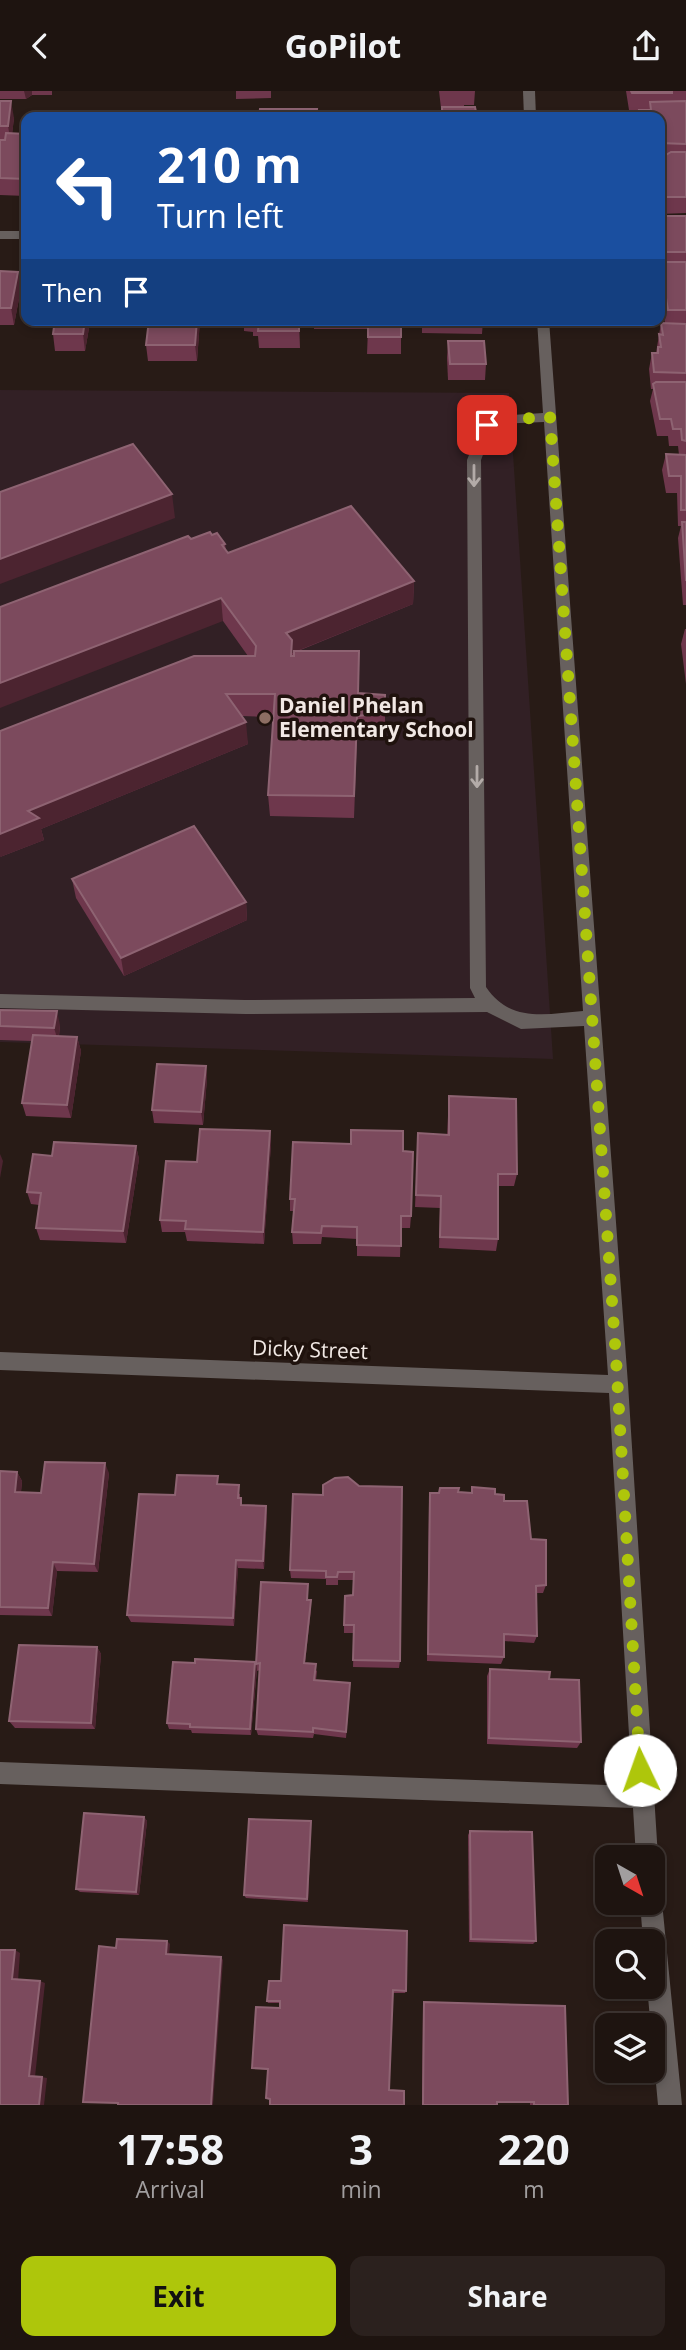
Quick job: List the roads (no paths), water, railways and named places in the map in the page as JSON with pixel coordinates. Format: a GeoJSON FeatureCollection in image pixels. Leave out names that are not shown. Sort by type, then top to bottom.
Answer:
{"type":"FeatureCollection","features":[{"type":"Feature","properties":{"kind":"street"},"geometry":{"type":"LineString","coordinates":[[529,91],[530,112]]}},
{"type":"Feature","properties":{"kind":"street"},"geometry":{"type":"LineString","coordinates":[[0,235],[21,235]]}},
{"type":"Feature","properties":{"kind":"street"},"geometry":{"type":"LineString","coordinates":[[543,326],[618,1384],[646,1845]]}},
{"type":"Feature","properties":{"kind":"street"},"geometry":{"type":"LineString","coordinates":[[489,1005],[478,988],[474,460],[487,425],[497,420],[550,417]]}},
{"type":"Feature","properties":{"kind":"street"},"geometry":{"type":"LineString","coordinates":[[0,1001],[245,1007],[489,1005],[521,1022],[592,1018]]}},
{"type":"Feature","properties":{"kind":"street","name":"Dicky Street"},"geometry":{"type":"LineString","coordinates":[[0,1361],[618,1384]]}},
{"type":"Feature","properties":{"kind":"street"},"geometry":{"type":"LineString","coordinates":[[0,1773],[642,1797]]}},
{"type":"Feature","properties":{"kind":"street"},"geometry":{"type":"LineString","coordinates":[[652,1915],[670,2105]]}},
{"type":"Feature","properties":{"kind":"place","name":"Daniel Phelan Elementary School"},"geometry":{"type":"Point","coordinates":[265,718]}}]}
